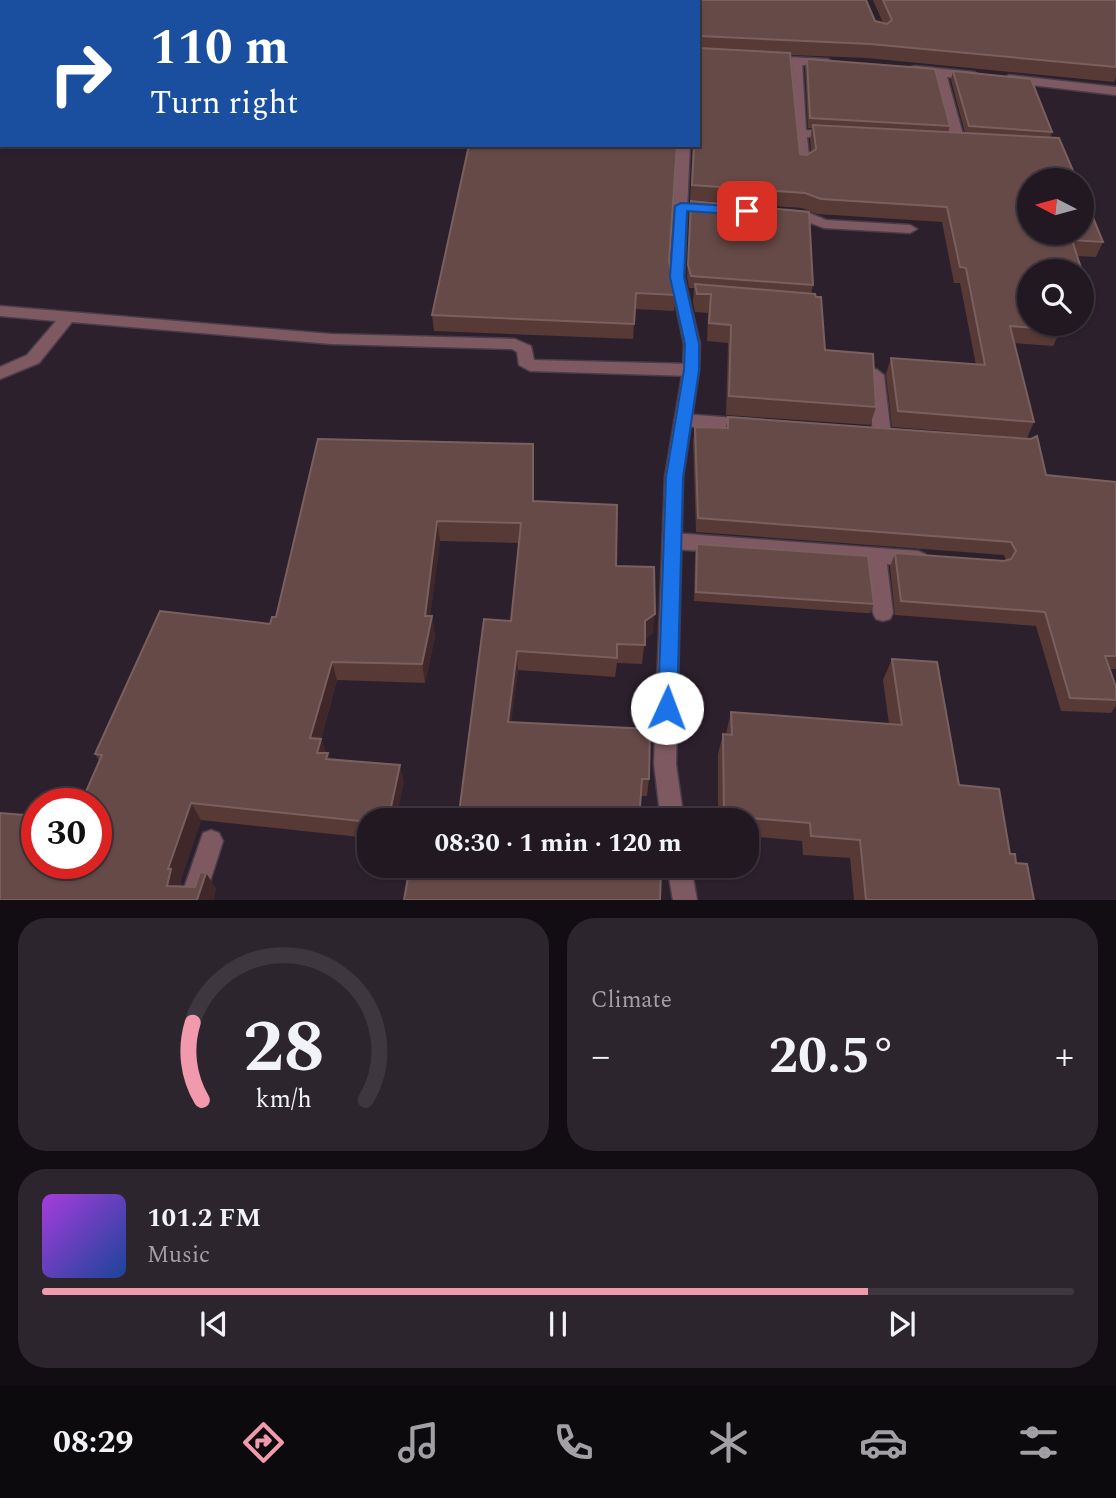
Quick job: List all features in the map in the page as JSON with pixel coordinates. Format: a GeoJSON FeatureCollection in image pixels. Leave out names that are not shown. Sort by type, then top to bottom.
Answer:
{"type":"FeatureCollection","features":[{"type":"Feature","properties":{"kind":"street"},"geometry":{"type":"LineString","coordinates":[[760,59],[844,64]]}},
{"type":"Feature","properties":{"kind":"street"},"geometry":{"type":"LineString","coordinates":[[796,61],[803,164]]}},
{"type":"Feature","properties":{"kind":"street"},"geometry":{"type":"LineString","coordinates":[[904,69],[982,77]]}},
{"type":"Feature","properties":{"kind":"street"},"geometry":{"type":"LineString","coordinates":[[933,141],[966,142],[940,72]]}},
{"type":"Feature","properties":{"kind":"street"},"geometry":{"type":"LineString","coordinates":[[995,78],[1053,87],[1116,92]]}},
{"type":"Feature","properties":{"kind":"street"},"geometry":{"type":"LineString","coordinates":[[800,133],[853,136]]}},
{"type":"Feature","properties":{"kind":"street"},"geometry":{"type":"LineString","coordinates":[[671,808],[665,764],[674,477],[691,370],[692,344],[687,295],[677,277],[686,207],[684,147]]}},
{"type":"Feature","properties":{"kind":"street"},"geometry":{"type":"LineString","coordinates":[[775,213],[802,215],[824,224],[910,229]]}},
{"type":"Feature","properties":{"kind":"street"},"geometry":{"type":"LineString","coordinates":[[0,312],[331,339],[515,344],[525,350],[525,362],[530,365],[691,370]]}},
{"type":"Feature","properties":{"kind":"street"},"geometry":{"type":"LineString","coordinates":[[0,373],[33,359],[66,318]]}},
{"type":"Feature","properties":{"kind":"street"},"geometry":{"type":"LineString","coordinates":[[876,375],[882,435]]}},
{"type":"Feature","properties":{"kind":"street"},"geometry":{"type":"LineString","coordinates":[[683,420],[762,426]]}},
{"type":"Feature","properties":{"kind":"street"},"geometry":{"type":"LineString","coordinates":[[673,541],[943,561]]}},
{"type":"Feature","properties":{"kind":"street"},"geometry":{"type":"LineString","coordinates":[[876,556],[883,613]]}},
{"type":"Feature","properties":{"kind":"street"},"geometry":{"type":"LineString","coordinates":[[192,900],[212,841]]}},
{"type":"Feature","properties":{"kind":"street"},"geometry":{"type":"LineString","coordinates":[[681,878],[685,900]]}},
{"type":"Feature","properties":{"kind":"building"},"geometry":{"type":"Polygon","coordinates":[[[700,0],[866,0],[875,21],[887,24],[892,20],[883,0],[1116,0],[1116,67],[870,44],[700,36],[700,0]]]}},
{"type":"Feature","properties":{"kind":"building"},"geometry":{"type":"Polygon","coordinates":[[[700,48],[790,53],[800,154],[807,155],[816,149],[813,125],[1059,138],[1072,168],[1017,168],[1017,245],[1074,245],[1078,259],[1017,259],[1017,327],[1010,326],[1034,422],[898,411],[891,358],[985,365],[966,268],[960,267],[947,207],[821,199],[805,193],[692,185],[694,147],[700,147],[700,48]]]}},
{"type":"Feature","properties":{"kind":"building"},"geometry":{"type":"Polygon","coordinates":[[[807,59],[935,69],[950,126],[810,118],[807,59]]]}},
{"type":"Feature","properties":{"kind":"building"},"geometry":{"type":"Polygon","coordinates":[[[953,71],[1031,79],[1052,132],[969,126],[953,71]]]}},
{"type":"Feature","properties":{"kind":"building"},"geometry":{"type":"Polygon","coordinates":[[[469,147],[677,147],[669,261],[676,295],[636,293],[634,324],[432,315],[469,147]]]}},
{"type":"Feature","properties":{"kind":"building"},"geometry":{"type":"Polygon","coordinates":[[[691,201],[809,212],[813,285],[691,276],[688,265],[691,201]]]}},
{"type":"Feature","properties":{"kind":"building"},"geometry":{"type":"Polygon","coordinates":[[[1094,220],[1103,242],[1094,241],[1094,220]]]}},
{"type":"Feature","properties":{"kind":"building"},"geometry":{"type":"Polygon","coordinates":[[[695,284],[815,294],[816,297],[821,297],[825,350],[873,354],[876,407],[729,396],[731,325],[709,323],[711,294],[697,294],[695,284]]]}},
{"type":"Feature","properties":{"kind":"building"},"geometry":{"type":"Polygon","coordinates":[[[728,417],[1031,439],[1037,436],[1046,475],[1116,482],[1116,656],[1105,656],[1116,687],[1116,700],[1070,698],[1045,612],[901,601],[895,553],[1004,561],[1011,559],[1016,551],[1011,542],[698,518],[695,427],[728,428],[728,417]]]}},
{"type":"Feature","properties":{"kind":"building"},"geometry":{"type":"Polygon","coordinates":[[[318,439],[533,444],[533,501],[617,505],[616,566],[654,567],[655,614],[645,621],[645,645],[617,644],[617,658],[517,651],[508,722],[650,729],[649,779],[642,779],[640,808],[460,808],[484,619],[511,621],[521,523],[437,521],[425,616],[432,616],[422,664],[332,662],[310,738],[321,739],[317,753],[328,753],[326,759],[400,765],[391,808],[357,808],[357,821],[191,803],[168,869],[171,869],[167,886],[195,887],[200,872],[206,873],[197,900],[0,900],[0,813],[21,815],[21,879],[112,879],[112,788],[88,788],[102,755],[95,754],[160,611],[270,624],[272,617],[276,617],[318,439]]]}},
{"type":"Feature","properties":{"kind":"building"},"geometry":{"type":"Polygon","coordinates":[[[697,544],[868,556],[874,604],[696,592],[697,544]]]}},
{"type":"Feature","properties":{"kind":"building"},"geometry":{"type":"Polygon","coordinates":[[[892,659],[937,662],[959,785],[999,789],[1010,854],[1015,854],[1016,863],[1027,864],[1034,900],[866,900],[860,840],[811,836],[810,823],[759,819],[759,808],[724,808],[723,734],[732,735],[731,712],[902,725],[892,659]]]}},
{"type":"Feature","properties":{"kind":"building"},"geometry":{"type":"Polygon","coordinates":[[[408,878],[661,878],[660,900],[404,900],[408,878]]]}},
{"type":"Feature","properties":{"kind":"route"},"geometry":{"type":"LineString","coordinates":[[667,708],[674,477],[691,370],[692,344],[677,277],[681,206],[747,211]]}}]}
